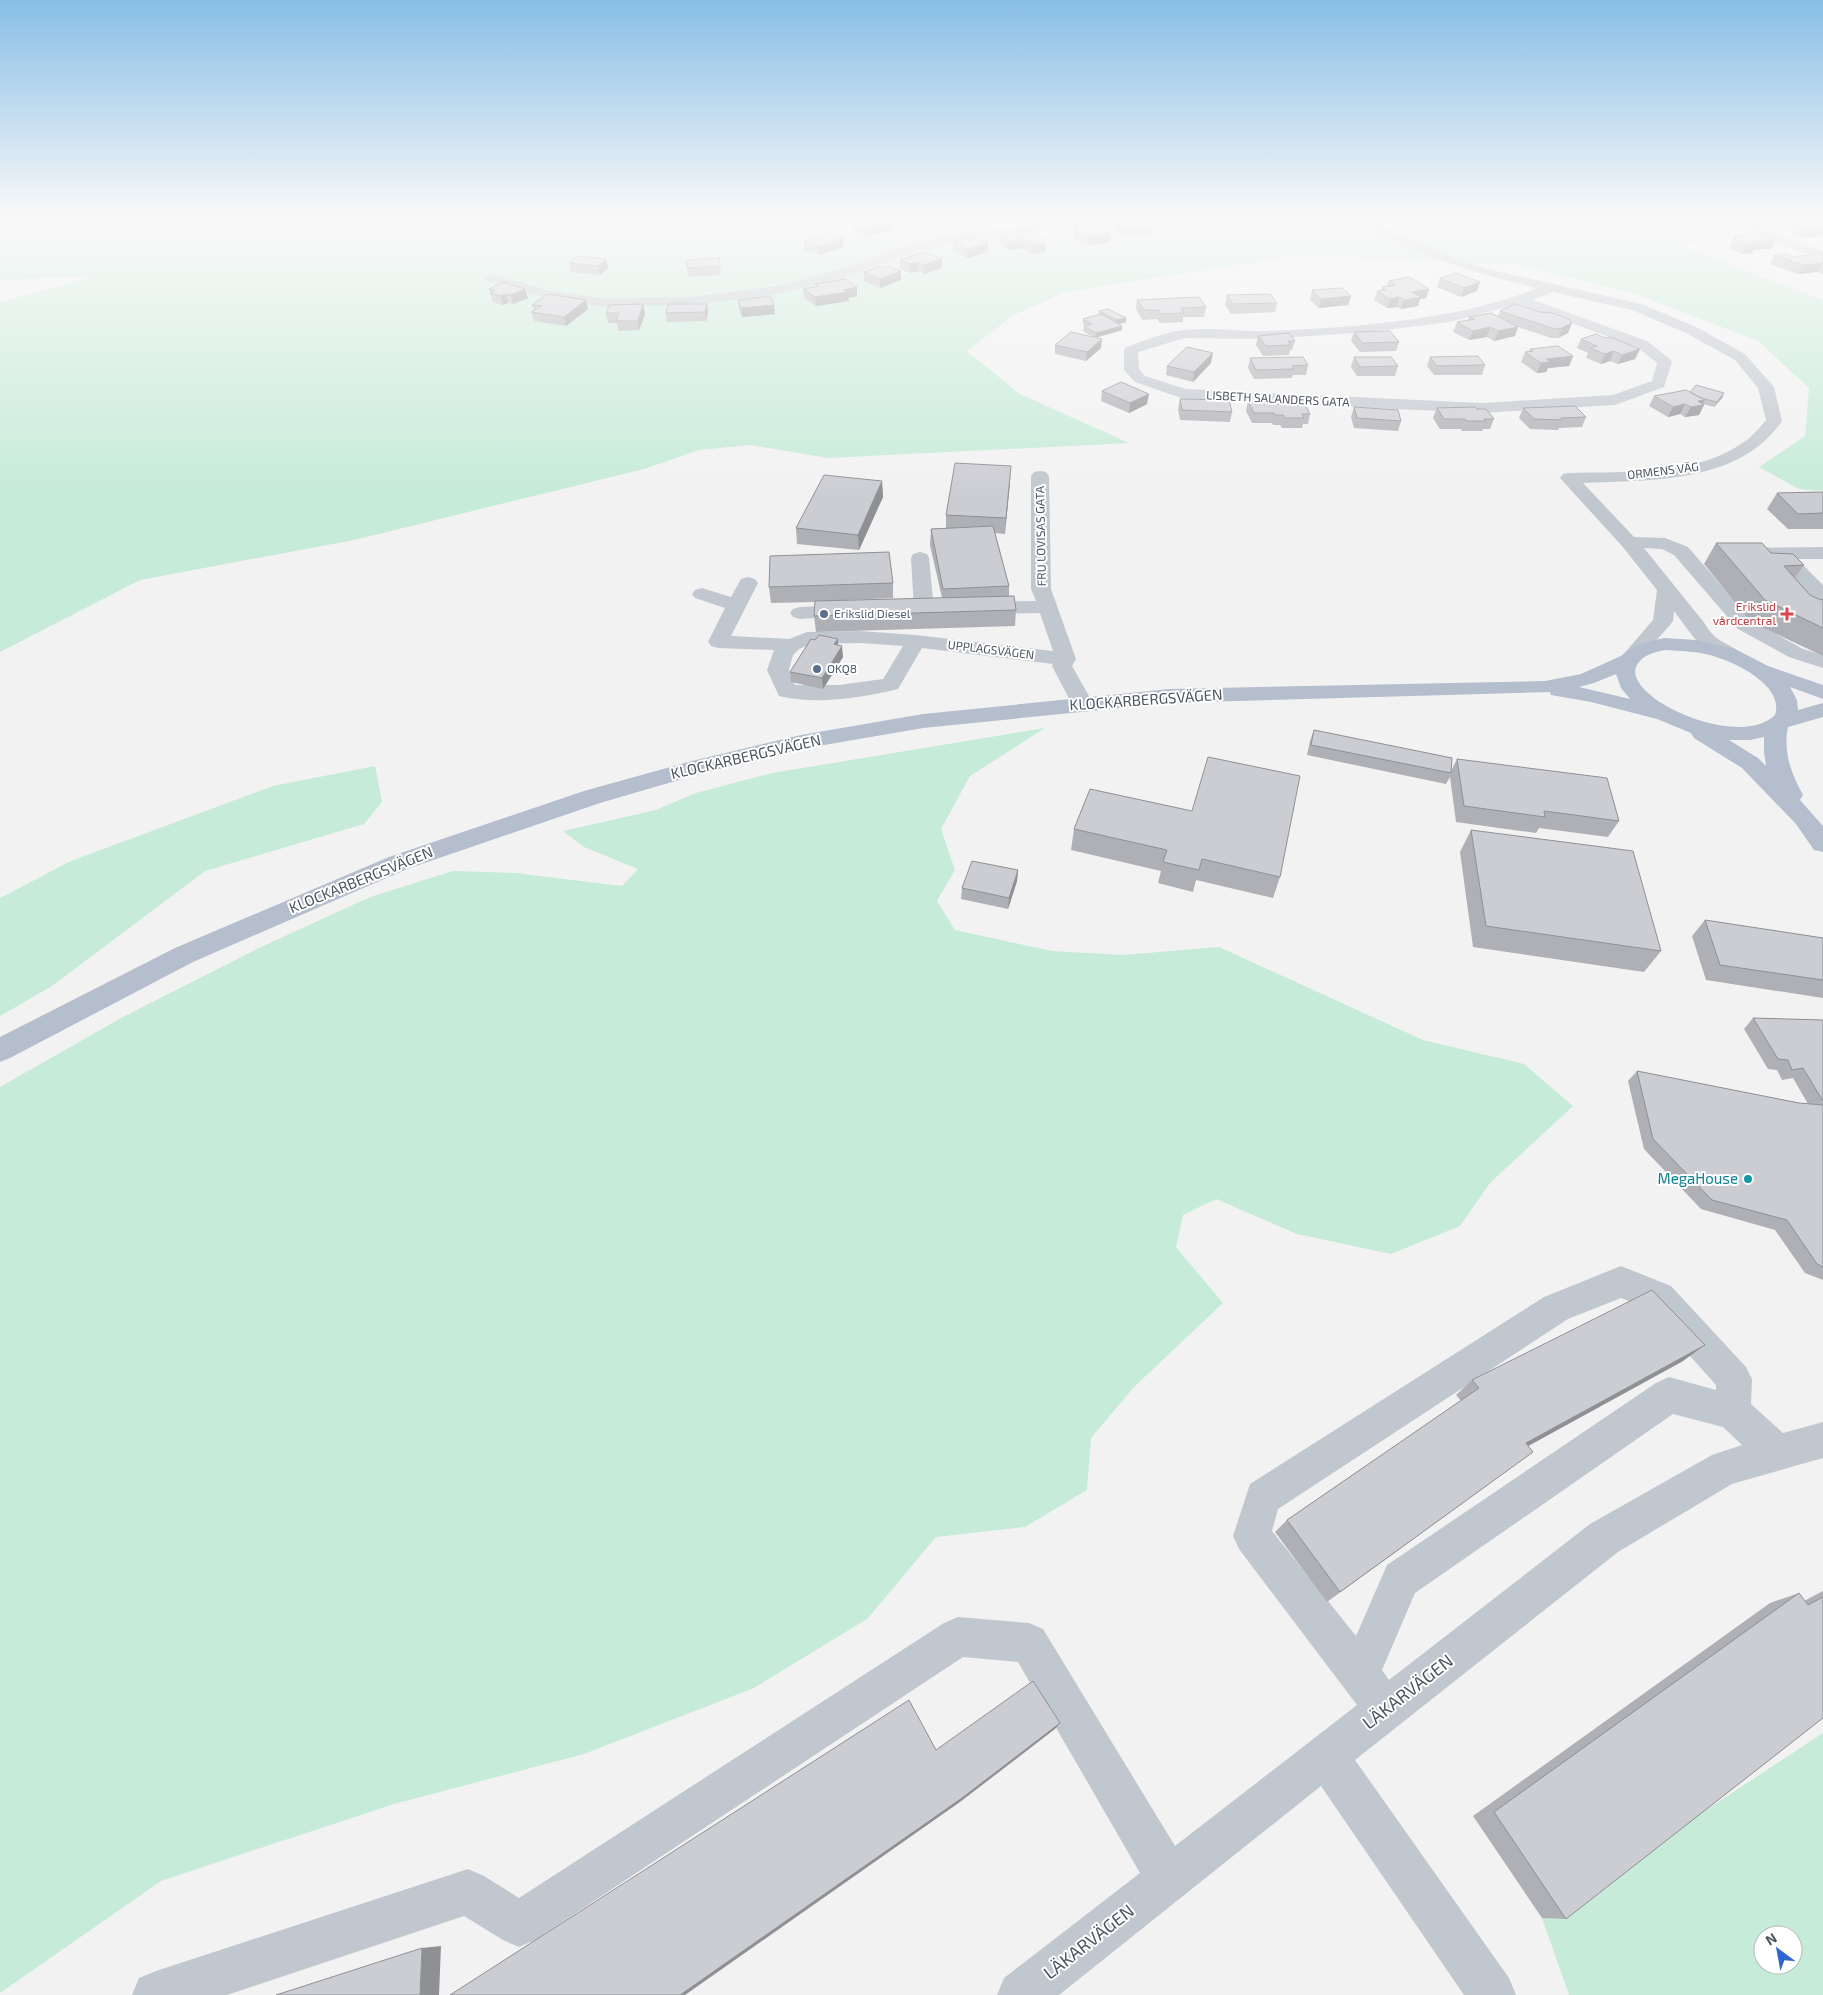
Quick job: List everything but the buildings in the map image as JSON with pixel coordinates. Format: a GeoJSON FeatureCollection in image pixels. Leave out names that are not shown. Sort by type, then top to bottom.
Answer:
{"type":"FeatureCollection","features":[{"type":"Feature","properties":{"kind":"main road","name":"KLOCKARBERGSVÄGEN"},"geometry":{"type":"LineString","coordinates":[[0,1050],[184,955],[398,863],[553,809],[692,768],[801,742],[923,720],[1170,696],[1545,687],[1587,679],[1630,659],[1644,649],[1664,644],[1704,647],[1731,655],[1754,666]]}},
{"type":"Feature","properties":{"kind":"main road"},"geometry":{"type":"LineString","coordinates":[[1630,659],[1625,670],[1629,684],[1638,696],[1649,705],[1706,736],[1750,763],[1804,818]]}},
{"type":"Feature","properties":{"kind":"main road"},"geometry":{"type":"LineString","coordinates":[[1754,666],[1783,679],[1823,692]]}},
{"type":"Feature","properties":{"kind":"main road"},"geometry":{"type":"LineString","coordinates":[[1754,666],[1775,683],[1784,694],[1787,709],[1774,739],[1777,764],[1804,818],[1823,844]]}},
{"type":"Feature","properties":{"kind":"main road","name":"KLOCKARBERGSVÄGEN"},"geometry":{"type":"LineString","coordinates":[[1545,687],[1592,696],[1673,718]]}},
{"type":"Feature","properties":{"kind":"main road"},"geometry":{"type":"LineString","coordinates":[[1673,718],[1712,731],[1742,733],[1766,730],[1780,723],[1823,710]]}},
{"type":"Feature","properties":{"kind":"street","name":"LISBETH SALANDERS GATA"},"geometry":{"type":"LineString","coordinates":[[1480,310],[1449,318],[1370,328],[1267,334],[1184,334],[1132,350],[1132,370],[1140,379],[1184,394],[1481,408],[1615,400],[1659,384],[1666,362],[1642,344],[1548,310]]}},
{"type":"Feature","properties":{"kind":"street","name":"ORMENS VÄG"},"geometry":{"type":"LineString","coordinates":[[1643,310],[1691,330],[1740,357],[1766,387],[1774,421],[1748,447],[1703,467],[1655,474],[1569,478],[1629,542],[1704,638],[1731,655]]}},
{"type":"Feature","properties":{"kind":"street","name":"FRU LOVISAS GATA"},"geometry":{"type":"LineString","coordinates":[[1040,476],[1041,589],[1066,659],[1062,666],[1083,705]]}},
{"type":"Feature","properties":{"kind":"street"},"geometry":{"type":"LineString","coordinates":[[1629,542],[1665,544],[1695,555],[1745,625],[1796,653],[1823,662]]}},
{"type":"Feature","properties":{"kind":"street"},"geometry":{"type":"LineString","coordinates":[[1734,554],[1823,553]]}},
{"type":"Feature","properties":{"kind":"street"},"geometry":{"type":"LineString","coordinates":[[1782,554],[1803,578],[1823,595]]}},
{"type":"Feature","properties":{"kind":"street"},"geometry":{"type":"LineString","coordinates":[[920,558],[934,609],[1047,606]]}},
{"type":"Feature","properties":{"kind":"street"},"geometry":{"type":"LineString","coordinates":[[702,594],[736,605],[748,583]]}},
{"type":"Feature","properties":{"kind":"street"},"geometry":{"type":"LineString","coordinates":[[1630,659],[1663,621],[1666,590]]}},
{"type":"Feature","properties":{"kind":"street","name":"UPPLAGSVÄGEN"},"geometry":{"type":"LineString","coordinates":[[736,605],[718,642],[792,645],[807,638],[860,637],[916,641],[1066,659]]}},
{"type":"Feature","properties":{"kind":"street"},"geometry":{"type":"LineString","coordinates":[[800,613],[867,611]]}},
{"type":"Feature","properties":{"kind":"street"},"geometry":{"type":"LineString","coordinates":[[792,645],[782,653],[778,670],[787,691],[806,694],[836,693],[890,684],[916,641]]}},
{"type":"Feature","properties":{"kind":"street"},"geometry":{"type":"LineString","coordinates":[[1386,1709],[1252,1536],[1263,1496],[1556,1308],[1621,1282],[1659,1296],[1734,1379],[1733,1412]]}},
{"type":"Feature","properties":{"kind":"street"},"geometry":{"type":"LineString","coordinates":[[1360,1674],[1401,1579],[1669,1395],[1733,1412],[1777,1453]]}},
{"type":"Feature","properties":{"kind":"street","name":"LÄKARVÄGEN"},"geometry":{"type":"LineString","coordinates":[[1021,1995],[1604,1538],[1725,1468],[1823,1440]]}},
{"type":"Feature","properties":{"kind":"street"},"geometry":{"type":"LineString","coordinates":[[156,1995],[468,1892],[519,1924],[958,1637],[1029,1643],[1169,1880]]}},
{"type":"Feature","properties":{"kind":"street"},"geometry":{"type":"LineString","coordinates":[[1326,1756],[1492,1995]]}},
{"type":"Feature","properties":{"kind":"green space"},"geometry":{"type":"Polygon","coordinates":[[[0,310],[1025,310],[1014,315],[967,351],[1020,394],[1129,443],[828,458],[750,445],[699,450],[644,469],[354,540],[140,580],[0,652],[0,310]]]}},
{"type":"Feature","properties":{"kind":"green space"},"geometry":{"type":"Polygon","coordinates":[[[1678,310],[1823,310],[1823,491],[1799,489],[1759,467],[1805,436],[1809,388],[1758,341],[1678,310]]]}},
{"type":"Feature","properties":{"kind":"green space"},"geometry":{"type":"Polygon","coordinates":[[[1045,728],[970,776],[941,829],[955,870],[937,901],[955,930],[1052,951],[1123,955],[1219,947],[1423,1040],[1524,1064],[1573,1106],[1490,1183],[1460,1226],[1391,1254],[1297,1234],[1216,1199],[1183,1215],[1176,1247],[1223,1303],[1133,1388],[1091,1438],[1087,1490],[1025,1527],[936,1537],[867,1619],[754,1688],[584,1754],[394,1804],[161,1881],[0,1993],[0,1087],[121,1018],[259,948],[370,897],[453,871],[515,873],[622,886],[638,869],[584,847],[563,831],[656,810],[696,793],[772,773],[1045,728]]]}},
{"type":"Feature","properties":{"kind":"green space"},"geometry":{"type":"Polygon","coordinates":[[[375,766],[382,802],[364,824],[205,871],[52,986],[0,1016],[0,898],[71,861],[273,786],[375,766]]]}},
{"type":"Feature","properties":{"kind":"green space"},"geometry":{"type":"Polygon","coordinates":[[[1823,1733],[1823,1995],[1569,1995],[1542,1918],[1823,1733]]]}},
{"type":"Feature","properties":{"kind":"place","name":"Erikslid Diesel"},"geometry":{"type":"Point","coordinates":[824,614]}},
{"type":"Feature","properties":{"kind":"place","name":"Erikslid vårdcentral"},"geometry":{"type":"Point","coordinates":[1787,614]}},
{"type":"Feature","properties":{"kind":"place","name":"OKQ8"},"geometry":{"type":"Point","coordinates":[817,669]}},
{"type":"Feature","properties":{"kind":"place","name":"MegaHouse"},"geometry":{"type":"Point","coordinates":[1748,1179]}}]}
